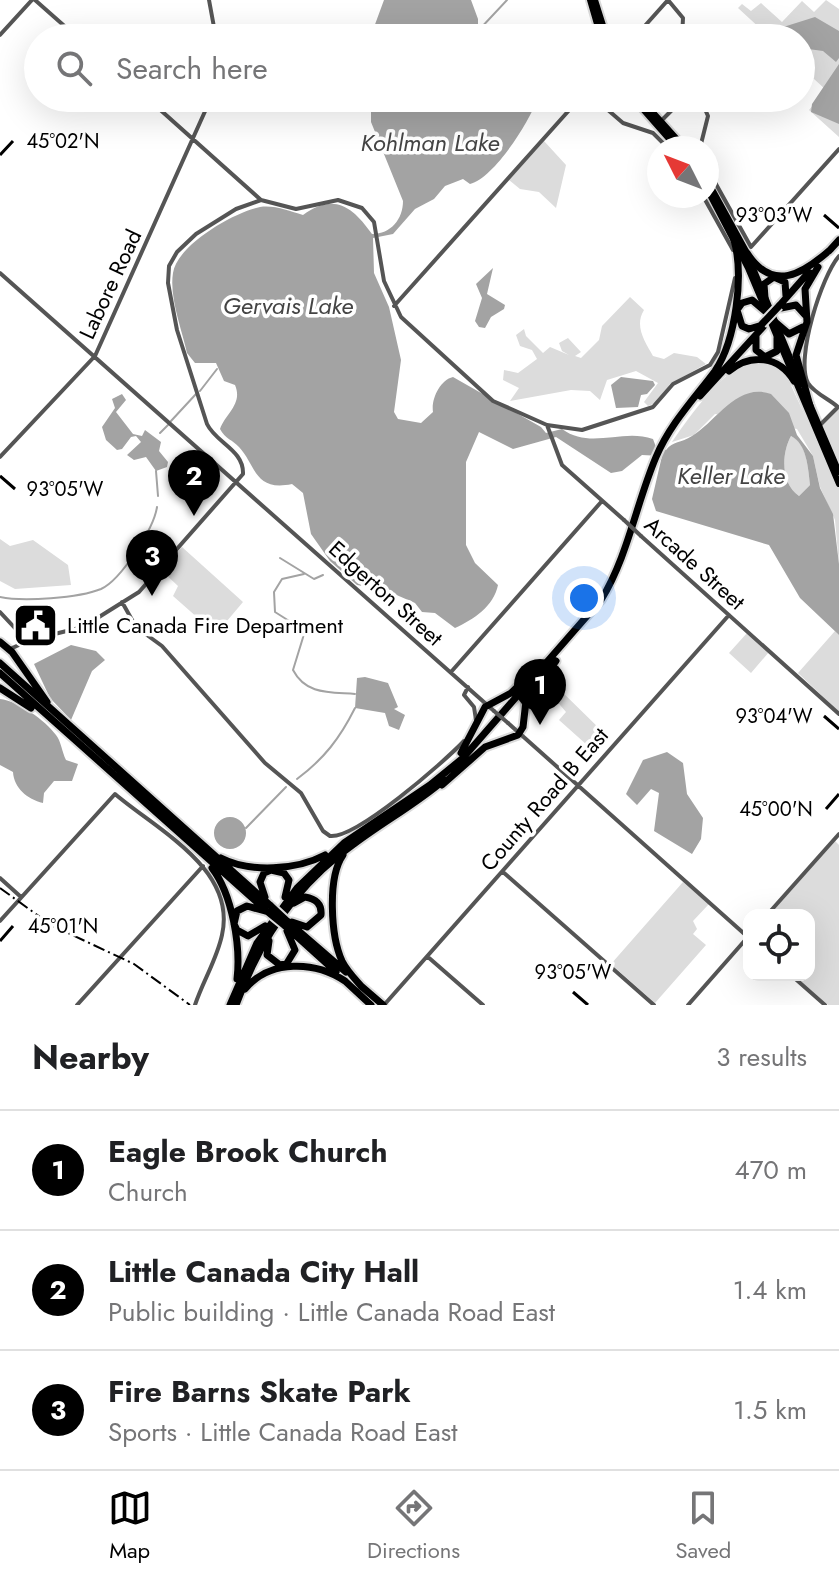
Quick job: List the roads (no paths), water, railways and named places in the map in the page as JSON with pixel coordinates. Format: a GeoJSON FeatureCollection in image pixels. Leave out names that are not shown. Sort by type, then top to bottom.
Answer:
{"type":"FeatureCollection","features":[{"type":"Feature","properties":{"kind":"highway"},"geometry":{"type":"LineString","coordinates":[[201,849],[227,861],[254,867],[309,862],[341,846],[430,785],[470,750],[580,627],[612,581],[663,445],[681,413],[717,366],[740,282],[739,257],[734,240]]}},
{"type":"Feature","properties":{"kind":"highway"},"geometry":{"type":"LineString","coordinates":[[749,250],[763,270],[788,276],[810,268],[836,244]]}},
{"type":"Feature","properties":{"kind":"highway"},"geometry":{"type":"LineString","coordinates":[[681,413],[836,244]]}},
{"type":"Feature","properties":{"kind":"highway"},"geometry":{"type":"LineString","coordinates":[[779,308],[836,244]]}},
{"type":"Feature","properties":{"kind":"highway"},"geometry":{"type":"LineString","coordinates":[[810,406],[796,355],[807,322],[805,289],[818,267]]}},
{"type":"Feature","properties":{"kind":"highway"},"geometry":{"type":"LineString","coordinates":[[765,298],[766,281],[781,279],[787,292],[779,308]]}},
{"type":"Feature","properties":{"kind":"highway"},"geometry":{"type":"LineString","coordinates":[[761,327],[751,329],[742,326],[737,310],[742,303],[752,300],[765,311]]}},
{"type":"Feature","properties":{"kind":"highway"},"geometry":{"type":"LineString","coordinates":[[775,322],[789,334],[797,333],[804,325],[805,314],[799,306],[779,308]]}},
{"type":"Feature","properties":{"kind":"highway"},"geometry":{"type":"LineString","coordinates":[[761,327],[755,348],[763,356],[775,353],[777,338]]}},
{"type":"Feature","properties":{"kind":"highway"},"geometry":{"type":"LineString","coordinates":[[663,445],[692,405],[761,327]]}},
{"type":"Feature","properties":{"kind":"highway"},"geometry":{"type":"LineString","coordinates":[[717,354],[717,366]]}},
{"type":"Feature","properties":{"kind":"highway"},"geometry":{"type":"LineString","coordinates":[[692,405],[732,368],[748,360],[776,362],[794,381]]}},
{"type":"Feature","properties":{"kind":"highway"},"geometry":{"type":"LineString","coordinates":[[404,810],[464,761],[593,616],[613,584],[657,459]]}},
{"type":"Feature","properties":{"kind":"highway"},"geometry":{"type":"LineString","coordinates":[[430,785],[469,742],[487,705],[511,693],[580,627]]}},
{"type":"Feature","properties":{"kind":"highway"},"geometry":{"type":"LineString","coordinates":[[0,642],[10,649],[60,724]]}},
{"type":"Feature","properties":{"kind":"highway"},"geometry":{"type":"LineString","coordinates":[[285,920],[320,872],[357,842],[442,785],[485,747],[520,734],[527,698],[567,646]]}},
{"type":"Feature","properties":{"kind":"highway"},"geometry":{"type":"LineString","coordinates":[[0,663],[60,724]]}},
{"type":"Feature","properties":{"kind":"highway"},"geometry":{"type":"LineString","coordinates":[[0,673],[379,1004]]}},
{"type":"Feature","properties":{"kind":"highway"},"geometry":{"type":"LineString","coordinates":[[0,688],[60,724]]}},
{"type":"Feature","properties":{"kind":"highway"},"geometry":{"type":"LineString","coordinates":[[357,842],[339,862],[332,890],[339,954],[362,987]]}},
{"type":"Feature","properties":{"kind":"highway"},"geometry":{"type":"LineString","coordinates":[[285,920],[341,846]]}},
{"type":"Feature","properties":{"kind":"highway"},"geometry":{"type":"LineString","coordinates":[[201,849],[227,897],[238,962],[233,1005]]}},
{"type":"Feature","properties":{"kind":"highway"},"geometry":{"type":"LineString","coordinates":[[268,910],[260,882],[264,873],[278,870],[287,876],[290,885],[285,920],[295,950],[290,961],[280,965],[267,955],[272,924]]}},
{"type":"Feature","properties":{"kind":"highway"},"geometry":{"type":"LineString","coordinates":[[268,910],[243,907],[235,914],[234,924],[248,936],[285,920],[312,926],[321,915],[320,905],[313,899],[302,898],[285,920]]}},
{"type":"Feature","properties":{"kind":"highway"},"geometry":{"type":"LineString","coordinates":[[285,920],[345,981]]}},
{"type":"Feature","properties":{"kind":"highway"},"geometry":{"type":"LineString","coordinates":[[233,1005],[246,966],[272,924]]}},
{"type":"Feature","properties":{"kind":"highway"},"geometry":{"type":"LineString","coordinates":[[233,1005],[253,980],[276,969],[317,967],[379,1004]]}},
{"type":"Feature","properties":{"kind":"main road"},"geometry":{"type":"LineString","coordinates":[[592,0],[600,24]]}},
{"type":"Feature","properties":{"kind":"main road"},"geometry":{"type":"LineString","coordinates":[[649,112],[669,136]]}},
{"type":"Feature","properties":{"kind":"main road"},"geometry":{"type":"LineString","coordinates":[[652,112],[673,136]]}},
{"type":"Feature","properties":{"kind":"main road"},"geometry":{"type":"LineString","coordinates":[[719,200],[749,250],[839,484]]}},
{"type":"Feature","properties":{"kind":"main road"},"geometry":{"type":"LineString","coordinates":[[717,208],[734,240],[794,381],[839,472]]}},
{"type":"Feature","properties":{"kind":"main road"},"geometry":{"type":"LineString","coordinates":[[0,654],[10,649]]}},
{"type":"Feature","properties":{"kind":"street"},"geometry":{"type":"LineString","coordinates":[[0,35],[33,0],[61,24]]}},
{"type":"Feature","properties":{"kind":"street"},"geometry":{"type":"LineString","coordinates":[[209,0],[213,24]]}},
{"type":"Feature","properties":{"kind":"street"},"geometry":{"type":"LineString","coordinates":[[647,24],[668,0],[682,16],[682,24]]}},
{"type":"Feature","properties":{"kind":"street"},"geometry":{"type":"LineString","coordinates":[[163,112],[261,200],[299,209],[334,200],[351,202],[370,216],[377,236],[384,281],[403,320],[493,401],[547,425],[582,430],[651,408],[673,384],[704,368],[717,354],[734,287],[735,262],[731,245],[710,208]]}},
{"type":"Feature","properties":{"kind":"street","name":"Labore Road"},"geometry":{"type":"LineString","coordinates":[[0,457],[95,356],[131,283],[204,112]]}},
{"type":"Feature","properties":{"kind":"street"},"geometry":{"type":"LineString","coordinates":[[394,306],[567,112]]}},
{"type":"Feature","properties":{"kind":"street"},"geometry":{"type":"LineString","coordinates":[[611,112],[626,125],[649,131],[655,136]]}},
{"type":"Feature","properties":{"kind":"street"},"geometry":{"type":"LineString","coordinates":[[649,131],[670,112]]}},
{"type":"Feature","properties":{"kind":"street"},"geometry":{"type":"LineString","coordinates":[[703,136],[706,112]]}},
{"type":"Feature","properties":{"kind":"street"},"geometry":{"type":"LineString","coordinates":[[719,191],[749,250],[839,149]]}},
{"type":"Feature","properties":{"kind":"street"},"geometry":{"type":"LineString","coordinates":[[10,649],[27,641],[83,627],[147,585],[244,472],[242,462],[207,424],[177,330],[168,274],[172,258],[189,239],[236,209],[261,200]]}},
{"type":"Feature","properties":{"kind":"street"},"geometry":{"type":"LineString","coordinates":[[817,428],[838,407],[810,386],[805,367],[822,285],[839,256]]}},
{"type":"Feature","properties":{"kind":"street","name":"Edgerton Street"},"geometry":{"type":"LineString","coordinates":[[0,273],[743,932]]}},
{"type":"Feature","properties":{"kind":"street","name":"Arcade Street"},"geometry":{"type":"LineString","coordinates":[[547,425],[562,465],[839,714]]}},
{"type":"Feature","properties":{"kind":"street"},"geometry":{"type":"LineString","coordinates":[[451,672],[602,501]]}},
{"type":"Feature","properties":{"kind":"street"},"geometry":{"type":"LineString","coordinates":[[121,601],[136,626],[162,646],[265,763],[301,793],[327,834],[341,835],[440,765],[475,724],[476,711],[464,695],[468,687]]}},
{"type":"Feature","properties":{"kind":"street"},"geometry":{"type":"LineString","coordinates":[[0,612],[27,641]]}},
{"type":"Feature","properties":{"kind":"street","name":"County Road B East"},"geometry":{"type":"LineString","coordinates":[[379,1004],[428,957],[729,615]]}},
{"type":"Feature","properties":{"kind":"street"},"geometry":{"type":"LineString","coordinates":[[0,921],[115,794],[203,866],[222,900],[223,933],[195,1005]]}},
{"type":"Feature","properties":{"kind":"street"},"geometry":{"type":"LineString","coordinates":[[772,909],[839,834]]}},
{"type":"Feature","properties":{"kind":"street"},"geometry":{"type":"LineString","coordinates":[[77,1005],[203,866]]}},
{"type":"Feature","properties":{"kind":"street"},"geometry":{"type":"LineString","coordinates":[[502,871],[654,1005]]}},
{"type":"Feature","properties":{"kind":"street"},"geometry":{"type":"LineString","coordinates":[[0,878],[21,897]]}},
{"type":"Feature","properties":{"kind":"street"},"geometry":{"type":"LineString","coordinates":[[688,1005],[743,944]]}},
{"type":"Feature","properties":{"kind":"street"},"geometry":{"type":"LineString","coordinates":[[428,957],[483,1005]]}},
{"type":"Feature","properties":{"kind":"street"},"geometry":{"type":"LineString","coordinates":[[798,981],[825,1005]]}},
{"type":"Feature","properties":{"kind":"water"},"geometry":{"type":"Polygon","coordinates":[[[384,0],[471,0],[478,19],[478,24],[375,24],[384,0]]]}},
{"type":"Feature","properties":{"kind":"water"},"geometry":{"type":"Polygon","coordinates":[[[815,17],[839,31],[839,58],[836,62],[823,51],[815,50],[815,24],[793,24],[815,17]]]}},
{"type":"Feature","properties":{"kind":"water"},"geometry":{"type":"Polygon","coordinates":[[[839,64],[839,124],[811,112],[815,112],[815,100],[839,64]]]}},
{"type":"Feature","properties":{"kind":"water","name":"Gervais Lake"},"geometry":{"type":"Polygon","coordinates":[[[371,112],[531,112],[500,160],[480,179],[470,184],[463,179],[445,186],[434,199],[415,209],[393,234],[373,238],[374,273],[389,307],[401,360],[394,412],[398,419],[421,423],[433,412],[433,401],[440,386],[453,377],[541,427],[546,433],[562,429],[584,438],[641,436],[653,439],[656,447],[666,450],[701,430],[737,398],[759,392],[771,394],[789,413],[797,435],[813,456],[820,488],[833,514],[839,564],[839,635],[800,598],[769,545],[656,511],[652,499],[662,456],[642,455],[622,471],[611,473],[556,437],[513,449],[479,432],[466,462],[466,545],[475,563],[498,585],[487,606],[462,625],[455,628],[435,613],[422,612],[415,603],[385,590],[357,585],[330,561],[311,534],[303,493],[292,484],[263,481],[245,454],[220,429],[237,398],[235,385],[224,381],[216,363],[195,363],[187,353],[174,303],[173,273],[177,262],[195,241],[249,210],[277,208],[303,215],[324,204],[333,204],[358,216],[372,234],[385,231],[395,224],[403,201],[371,122],[371,112]],[[791,436],[784,460],[789,484],[799,496],[810,485],[806,457],[791,436]]]}},
{"type":"Feature","properties":{"kind":"water"},"geometry":{"type":"Polygon","coordinates":[[[493,268],[487,294],[505,305],[491,317],[485,328],[479,327],[475,321],[482,298],[476,284],[493,268]]]}},
{"type":"Feature","properties":{"kind":"water"},"geometry":{"type":"Polygon","coordinates":[[[621,377],[653,381],[655,385],[647,394],[641,395],[638,407],[616,408],[611,385],[621,377]]]}},
{"type":"Feature","properties":{"kind":"water"},"geometry":{"type":"Polygon","coordinates":[[[122,394],[126,400],[116,412],[133,434],[142,436],[145,430],[161,442],[159,451],[168,462],[167,467],[156,471],[146,457],[134,460],[127,455],[141,442],[136,436],[117,450],[106,440],[102,427],[115,408],[112,399],[122,394]]]}},
{"type":"Feature","properties":{"kind":"water"},"geometry":{"type":"Polygon","coordinates":[[[71,645],[96,651],[105,660],[92,671],[71,720],[50,698],[34,664],[71,645]]]}},
{"type":"Feature","properties":{"kind":"water"},"geometry":{"type":"Polygon","coordinates":[[[357,678],[388,683],[398,707],[394,709],[405,715],[399,730],[389,726],[385,713],[355,708],[357,678]]]}},
{"type":"Feature","properties":{"kind":"water"},"geometry":{"type":"Polygon","coordinates":[[[0,699],[23,707],[45,723],[58,737],[66,760],[78,764],[72,781],[54,781],[44,793],[43,803],[22,792],[13,772],[0,765],[0,699]]]}},
{"type":"Feature","properties":{"kind":"water"},"geometry":{"type":"Polygon","coordinates":[[[667,752],[683,763],[687,794],[703,818],[701,839],[692,854],[654,831],[659,793],[651,789],[637,805],[626,794],[643,760],[667,752]]]}},
{"type":"Feature","properties":{"kind":"water"},"geometry":{"type":"Polygon","coordinates":[[[230,817],[241,822],[246,833],[241,844],[230,849],[219,844],[214,833],[219,822],[230,817]]]}},
{"type":"Feature","properties":{"kind":"waterway"},"geometry":{"type":"LineString","coordinates":[[485,24],[507,0]]}},
{"type":"Feature","properties":{"kind":"waterway"},"geometry":{"type":"LineString","coordinates":[[200,391],[217,369]]}},
{"type":"Feature","properties":{"kind":"waterway"},"geometry":{"type":"LineString","coordinates":[[171,421],[196,394]]}},
{"type":"Feature","properties":{"kind":"waterway"},"geometry":{"type":"LineString","coordinates":[[160,433],[169,424]]}},
{"type":"Feature","properties":{"kind":"waterway"},"geometry":{"type":"LineString","coordinates":[[156,471],[158,496]]}},
{"type":"Feature","properties":{"kind":"waterway"},"geometry":{"type":"LineString","coordinates":[[0,597],[51,598],[101,589],[118,575],[135,552],[150,527],[157,507]]}},
{"type":"Feature","properties":{"kind":"waterway"},"geometry":{"type":"LineString","coordinates":[[280,558],[314,579],[323,575]]}},
{"type":"Feature","properties":{"kind":"waterway"},"geometry":{"type":"LineString","coordinates":[[304,574],[282,579],[274,592],[275,612],[305,631],[293,670],[312,688],[355,694]]}},
{"type":"Feature","properties":{"kind":"waterway"},"geometry":{"type":"LineString","coordinates":[[297,779],[330,747],[355,708]]}},
{"type":"Feature","properties":{"kind":"waterway"},"geometry":{"type":"LineString","coordinates":[[246,828],[286,787]]}},
{"type":"Feature","properties":{"kind":"railway"},"geometry":{"type":"LineString","coordinates":[[0,888],[51,925],[134,964],[190,1005]]}},
{"type":"Feature","properties":{"kind":"place","name":"Little Canada City Hall"},"geometry":{"type":"Point","coordinates":[194,516]}},
{"type":"Feature","properties":{"kind":"place","name":"Fire Barns Skate Park"},"geometry":{"type":"Point","coordinates":[152,596]}},
{"type":"Feature","properties":{"kind":"place","name":"Little Canada Fire Department"},"geometry":{"type":"Point","coordinates":[36,625]}},
{"type":"Feature","properties":{"kind":"place","name":"Eagle Brook Church"},"geometry":{"type":"Point","coordinates":[540,725]}},
{"type":"Feature","properties":{"kind":"water label","name":"Kohlman Lake"},"geometry":{"type":"Point","coordinates":[430,143]}},
{"type":"Feature","properties":{"kind":"water label","name":"Keller Lake"},"geometry":{"type":"Point","coordinates":[731,476]}}]}
